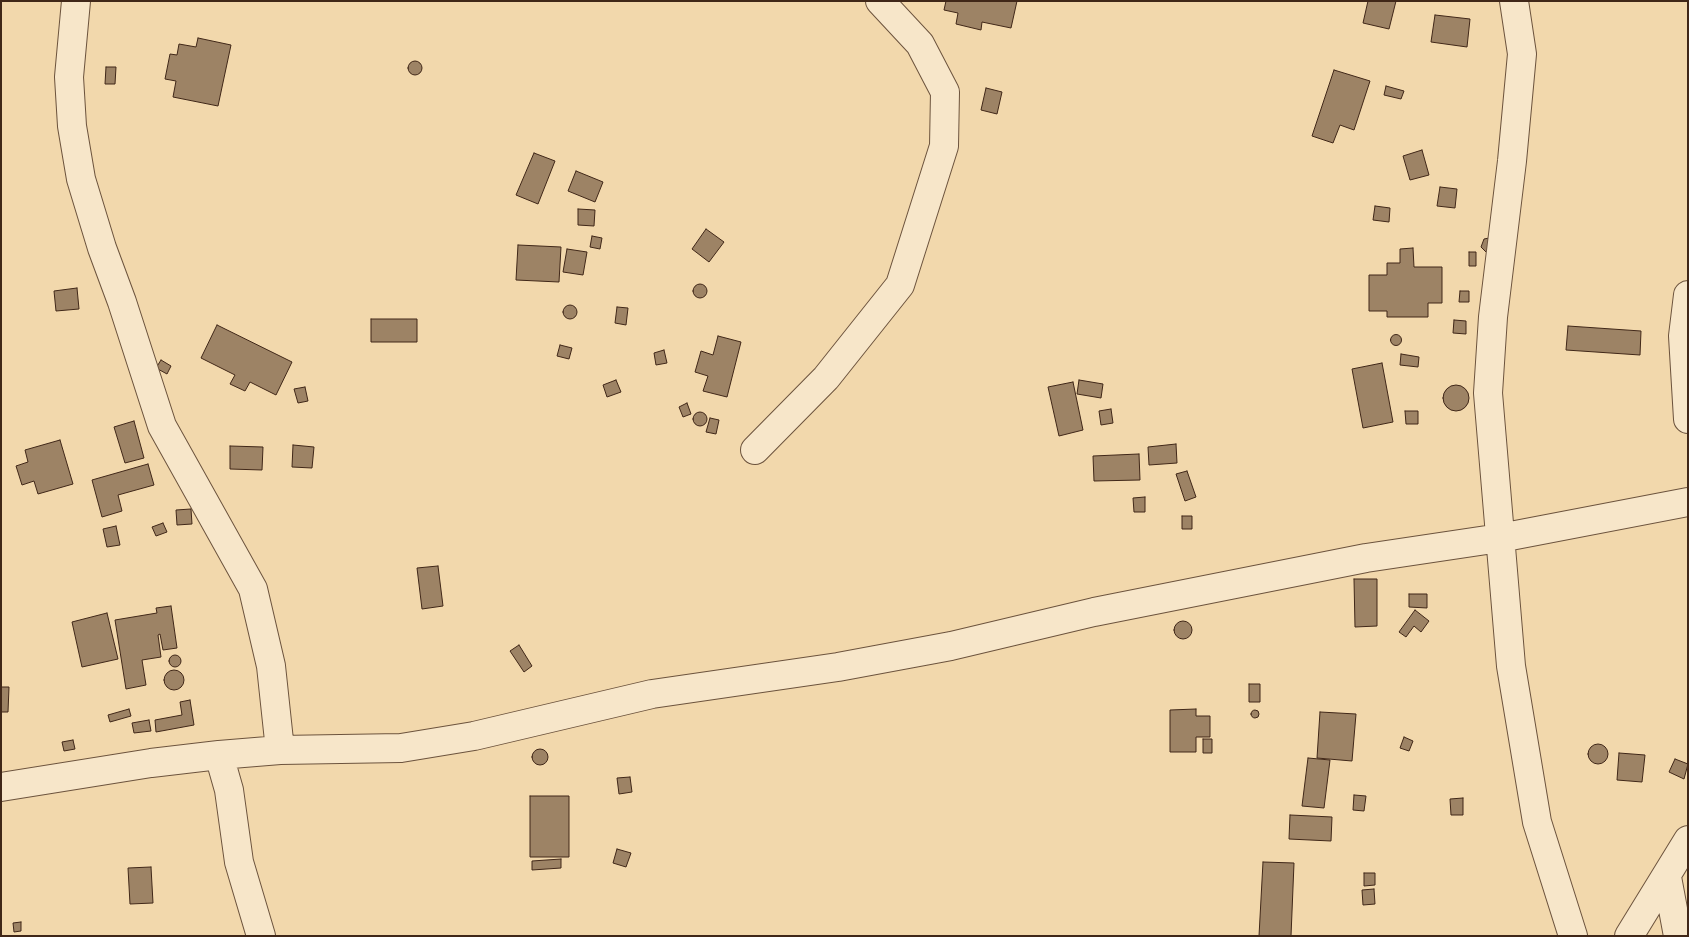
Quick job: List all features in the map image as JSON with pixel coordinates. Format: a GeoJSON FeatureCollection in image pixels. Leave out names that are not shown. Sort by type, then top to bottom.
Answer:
{"type":"FeatureCollection","features":[{"type":"Feature","properties":{"kind":"street"},"geometry":{"type":"LineString","coordinates":[[76,1],[69,77],[72,126],[82,179],[102,248],[122,302],[162,426],[253,589],[271,666],[280,750]]}},
{"type":"Feature","properties":{"kind":"street"},"geometry":{"type":"LineString","coordinates":[[755,450],[826,378],[900,285],[944,146],[945,92],[920,44],[880,1]]}},
{"type":"Feature","properties":{"kind":"street"},"geometry":{"type":"LineString","coordinates":[[1514,1],[1522,54],[1512,161],[1493,317],[1488,393],[1511,666],[1537,822],[1573,936]]}},
{"type":"Feature","properties":{"kind":"street"},"geometry":{"type":"LineString","coordinates":[[1688,295],[1683,336],[1688,419]]}},
{"type":"Feature","properties":{"kind":"street"},"geometry":{"type":"LineString","coordinates":[[1,787],[151,763],[219,755],[280,750],[401,748],[465,737],[652,694],[838,667],[951,646],[1094,612],[1356,560],[1500,538],[1688,502]]}},
{"type":"Feature","properties":{"kind":"street"},"geometry":{"type":"LineString","coordinates":[[219,755],[229,790],[238,862],[260,936]]}},
{"type":"Feature","properties":{"kind":"street"},"geometry":{"type":"LineString","coordinates":[[1629,936],[1688,840]]}},
{"type":"Feature","properties":{"kind":"street"},"geometry":{"type":"LineString","coordinates":[[1667,877],[1681,931]]}},
{"type":"Feature","properties":{"kind":"building"},"geometry":{"type":"Polygon","coordinates":[[[946,1],[1017,1],[1011,28],[982,22],[981,30],[956,24],[958,13],[944,10],[946,1]]]}},
{"type":"Feature","properties":{"kind":"building"},"geometry":{"type":"Polygon","coordinates":[[[1368,1],[1396,1],[1389,29],[1363,23],[1368,1]]]}},
{"type":"Feature","properties":{"kind":"building"},"geometry":{"type":"Polygon","coordinates":[[[1435,15],[1470,19],[1467,47],[1431,42],[1435,15]]]}},
{"type":"Feature","properties":{"kind":"building"},"geometry":{"type":"Polygon","coordinates":[[[198,38],[231,45],[218,106],[173,97],[176,81],[165,79],[170,54],[177,55],[179,44],[196,47],[198,38]]]}},
{"type":"Feature","properties":{"kind":"building"},"geometry":{"type":"Polygon","coordinates":[[[412,61],[418,61],[422,68],[418,75],[412,75],[408,71],[408,65],[412,61]]]}},
{"type":"Feature","properties":{"kind":"building"},"geometry":{"type":"Polygon","coordinates":[[[106,67],[116,67],[115,84],[105,84],[106,67]]]}},
{"type":"Feature","properties":{"kind":"building"},"geometry":{"type":"Polygon","coordinates":[[[1334,70],[1370,81],[1354,130],[1340,125],[1333,143],[1312,136],[1334,70]]]}},
{"type":"Feature","properties":{"kind":"building"},"geometry":{"type":"Polygon","coordinates":[[[1386,86],[1404,91],[1401,99],[1384,95],[1386,86]]]}},
{"type":"Feature","properties":{"kind":"building"},"geometry":{"type":"Polygon","coordinates":[[[986,88],[1002,92],[997,114],[981,110],[986,88]]]}},
{"type":"Feature","properties":{"kind":"building"},"geometry":{"type":"Polygon","coordinates":[[[1422,150],[1429,175],[1410,180],[1403,156],[1422,150]]]}},
{"type":"Feature","properties":{"kind":"building"},"geometry":{"type":"Polygon","coordinates":[[[534,153],[555,161],[538,204],[516,195],[534,153]]]}},
{"type":"Feature","properties":{"kind":"building"},"geometry":{"type":"Polygon","coordinates":[[[576,171],[603,182],[595,202],[568,191],[576,171]]]}},
{"type":"Feature","properties":{"kind":"building"},"geometry":{"type":"Polygon","coordinates":[[[1440,187],[1457,189],[1455,208],[1437,206],[1440,187]]]}},
{"type":"Feature","properties":{"kind":"building"},"geometry":{"type":"Polygon","coordinates":[[[1375,206],[1390,208],[1389,222],[1373,220],[1375,206]]]}},
{"type":"Feature","properties":{"kind":"building"},"geometry":{"type":"Polygon","coordinates":[[[578,209],[595,210],[594,226],[578,225],[578,209]]]}},
{"type":"Feature","properties":{"kind":"building"},"geometry":{"type":"Polygon","coordinates":[[[706,229],[724,242],[709,262],[692,249],[706,229]]]}},
{"type":"Feature","properties":{"kind":"building"},"geometry":{"type":"Polygon","coordinates":[[[592,236],[602,238],[600,249],[590,247],[592,236]]]}},
{"type":"Feature","properties":{"kind":"building"},"geometry":{"type":"Polygon","coordinates":[[[1489,238],[1487,253],[1481,247],[1484,239],[1489,238]]]}},
{"type":"Feature","properties":{"kind":"building"},"geometry":{"type":"Polygon","coordinates":[[[518,245],[561,247],[559,282],[516,280],[518,245]]]}},
{"type":"Feature","properties":{"kind":"building"},"geometry":{"type":"Polygon","coordinates":[[[1413,248],[1414,267],[1442,267],[1442,303],[1428,303],[1428,317],[1387,317],[1387,311],[1369,311],[1369,275],[1387,275],[1387,263],[1400,263],[1400,249],[1413,248]]]}},
{"type":"Feature","properties":{"kind":"building"},"geometry":{"type":"Polygon","coordinates":[[[567,249],[587,252],[583,275],[563,272],[567,249]]]}},
{"type":"Feature","properties":{"kind":"building"},"geometry":{"type":"Polygon","coordinates":[[[1469,252],[1476,252],[1476,266],[1469,266],[1469,252]]]}},
{"type":"Feature","properties":{"kind":"building"},"geometry":{"type":"Polygon","coordinates":[[[700,284],[705,286],[707,291],[705,296],[700,298],[695,296],[693,291],[695,286],[700,284]]]}},
{"type":"Feature","properties":{"kind":"building"},"geometry":{"type":"Polygon","coordinates":[[[77,288],[79,309],[56,311],[54,291],[77,288]]]}},
{"type":"Feature","properties":{"kind":"building"},"geometry":{"type":"Polygon","coordinates":[[[1460,291],[1469,291],[1469,302],[1459,302],[1460,291]]]}},
{"type":"Feature","properties":{"kind":"building"},"geometry":{"type":"Polygon","coordinates":[[[570,305],[575,307],[577,312],[575,317],[570,319],[565,317],[563,312],[565,307],[570,305]]]}},
{"type":"Feature","properties":{"kind":"building"},"geometry":{"type":"Polygon","coordinates":[[[617,307],[628,308],[626,325],[615,323],[617,307]]]}},
{"type":"Feature","properties":{"kind":"building"},"geometry":{"type":"Polygon","coordinates":[[[371,319],[417,319],[417,342],[371,342],[371,319]]]}},
{"type":"Feature","properties":{"kind":"building"},"geometry":{"type":"Polygon","coordinates":[[[1454,320],[1466,321],[1466,334],[1453,333],[1454,320]]]}},
{"type":"Feature","properties":{"kind":"building"},"geometry":{"type":"Polygon","coordinates":[[[217,325],[292,362],[276,395],[250,382],[245,391],[230,384],[235,375],[201,358],[217,325]]]}},
{"type":"Feature","properties":{"kind":"building"},"geometry":{"type":"Polygon","coordinates":[[[1568,326],[1641,331],[1640,355],[1566,350],[1568,326]]]}},
{"type":"Feature","properties":{"kind":"building"},"geometry":{"type":"Polygon","coordinates":[[[1394,335],[1398,335],[1401,340],[1400,344],[1394,345],[1391,342],[1391,338],[1394,335]]]}},
{"type":"Feature","properties":{"kind":"building"},"geometry":{"type":"Polygon","coordinates":[[[718,336],[741,342],[727,397],[703,391],[708,376],[695,372],[701,351],[713,355],[718,336]]]}},
{"type":"Feature","properties":{"kind":"building"},"geometry":{"type":"Polygon","coordinates":[[[560,345],[572,348],[569,359],[557,356],[560,345]]]}},
{"type":"Feature","properties":{"kind":"building"},"geometry":{"type":"Polygon","coordinates":[[[664,350],[667,363],[656,365],[654,353],[664,350]]]}},
{"type":"Feature","properties":{"kind":"building"},"geometry":{"type":"Polygon","coordinates":[[[1401,354],[1419,357],[1418,367],[1400,365],[1401,354]]]}},
{"type":"Feature","properties":{"kind":"building"},"geometry":{"type":"Polygon","coordinates":[[[161,360],[171,366],[167,374],[156,368],[161,360]]]}},
{"type":"Feature","properties":{"kind":"building"},"geometry":{"type":"Polygon","coordinates":[[[1382,363],[1393,422],[1363,428],[1352,369],[1382,363]]]}},
{"type":"Feature","properties":{"kind":"building"},"geometry":{"type":"Polygon","coordinates":[[[616,380],[621,392],[607,397],[603,385],[616,380]]]}},
{"type":"Feature","properties":{"kind":"building"},"geometry":{"type":"Polygon","coordinates":[[[1079,380],[1103,384],[1101,398],[1077,394],[1079,380]]]}},
{"type":"Feature","properties":{"kind":"building"},"geometry":{"type":"Polygon","coordinates":[[[1073,382],[1083,430],[1059,436],[1048,387],[1073,382]]]}},
{"type":"Feature","properties":{"kind":"building"},"geometry":{"type":"Polygon","coordinates":[[[1456,385],[1465,389],[1469,398],[1465,407],[1456,411],[1447,407],[1443,398],[1447,389],[1456,385]]]}},
{"type":"Feature","properties":{"kind":"building"},"geometry":{"type":"Polygon","coordinates":[[[305,387],[308,401],[298,403],[294,389],[305,387]]]}},
{"type":"Feature","properties":{"kind":"building"},"geometry":{"type":"Polygon","coordinates":[[[687,403],[691,414],[683,417],[679,407],[687,403]]]}},
{"type":"Feature","properties":{"kind":"building"},"geometry":{"type":"Polygon","coordinates":[[[1111,409],[1113,423],[1101,425],[1099,411],[1111,409]]]}},
{"type":"Feature","properties":{"kind":"building"},"geometry":{"type":"Polygon","coordinates":[[[1405,411],[1418,411],[1418,424],[1406,424],[1405,411]]]}},
{"type":"Feature","properties":{"kind":"building"},"geometry":{"type":"Polygon","coordinates":[[[697,412],[703,412],[707,419],[703,426],[697,426],[693,422],[693,416],[697,412]]]}},
{"type":"Feature","properties":{"kind":"building"},"geometry":{"type":"Polygon","coordinates":[[[710,418],[719,420],[716,434],[706,432],[710,418]]]}},
{"type":"Feature","properties":{"kind":"building"},"geometry":{"type":"Polygon","coordinates":[[[134,421],[144,458],[125,463],[114,427],[134,421]]]}},
{"type":"Feature","properties":{"kind":"building"},"geometry":{"type":"Polygon","coordinates":[[[60,440],[73,484],[38,494],[34,481],[22,485],[16,466],[28,462],[25,450],[60,440]]]}},
{"type":"Feature","properties":{"kind":"building"},"geometry":{"type":"Polygon","coordinates":[[[1176,444],[1177,463],[1149,465],[1148,447],[1176,444]]]}},
{"type":"Feature","properties":{"kind":"building"},"geometry":{"type":"Polygon","coordinates":[[[293,445],[314,447],[312,468],[292,467],[293,445]]]}},
{"type":"Feature","properties":{"kind":"building"},"geometry":{"type":"Polygon","coordinates":[[[230,446],[263,447],[262,470],[230,469],[230,446]]]}},
{"type":"Feature","properties":{"kind":"building"},"geometry":{"type":"Polygon","coordinates":[[[1139,454],[1140,480],[1094,481],[1093,456],[1139,454]]]}},
{"type":"Feature","properties":{"kind":"building"},"geometry":{"type":"Polygon","coordinates":[[[148,464],[154,485],[118,495],[122,511],[102,517],[92,480],[148,464]]]}},
{"type":"Feature","properties":{"kind":"building"},"geometry":{"type":"Polygon","coordinates":[[[1187,471],[1196,497],[1185,501],[1176,474],[1187,471]]]}},
{"type":"Feature","properties":{"kind":"building"},"geometry":{"type":"Polygon","coordinates":[[[1145,497],[1145,512],[1134,512],[1133,498],[1145,497]]]}},
{"type":"Feature","properties":{"kind":"building"},"geometry":{"type":"Polygon","coordinates":[[[191,509],[192,524],[177,525],[176,510],[191,509]]]}},
{"type":"Feature","properties":{"kind":"building"},"geometry":{"type":"Polygon","coordinates":[[[1182,516],[1192,516],[1192,529],[1182,529],[1182,516]]]}},
{"type":"Feature","properties":{"kind":"building"},"geometry":{"type":"Polygon","coordinates":[[[163,523],[167,532],[156,536],[152,527],[163,523]]]}},
{"type":"Feature","properties":{"kind":"building"},"geometry":{"type":"Polygon","coordinates":[[[116,526],[120,545],[107,547],[103,529],[116,526]]]}},
{"type":"Feature","properties":{"kind":"building"},"geometry":{"type":"Polygon","coordinates":[[[438,566],[443,606],[422,609],[417,568],[438,566]]]}},
{"type":"Feature","properties":{"kind":"building"},"geometry":{"type":"Polygon","coordinates":[[[1354,579],[1377,579],[1377,626],[1355,627],[1354,579]]]}},
{"type":"Feature","properties":{"kind":"building"},"geometry":{"type":"Polygon","coordinates":[[[1409,594],[1427,594],[1427,608],[1409,607],[1409,594]]]}},
{"type":"Feature","properties":{"kind":"building"},"geometry":{"type":"Polygon","coordinates":[[[171,606],[177,648],[163,650],[160,634],[158,635],[161,657],[142,660],[146,685],[126,689],[115,620],[157,613],[156,608],[171,606]]]}},
{"type":"Feature","properties":{"kind":"building"},"geometry":{"type":"Polygon","coordinates":[[[1415,610],[1429,621],[1421,632],[1414,626],[1406,637],[1399,632],[1415,610]]]}},
{"type":"Feature","properties":{"kind":"building"},"geometry":{"type":"Polygon","coordinates":[[[107,613],[118,659],[82,667],[72,622],[107,613]]]}},
{"type":"Feature","properties":{"kind":"building"},"geometry":{"type":"Polygon","coordinates":[[[1179,621],[1187,621],[1192,626],[1190,637],[1179,639],[1174,634],[1174,626],[1179,621]]]}},
{"type":"Feature","properties":{"kind":"building"},"geometry":{"type":"Polygon","coordinates":[[[519,645],[532,666],[524,672],[510,651],[519,645]]]}},
{"type":"Feature","properties":{"kind":"building"},"geometry":{"type":"Polygon","coordinates":[[[177,655],[180,656],[180,666],[173,667],[170,666],[169,659],[170,656],[177,655]]]}},
{"type":"Feature","properties":{"kind":"building"},"geometry":{"type":"Polygon","coordinates":[[[174,670],[181,673],[184,680],[181,687],[174,690],[167,687],[164,680],[167,673],[174,670]]]}},
{"type":"Feature","properties":{"kind":"building"},"geometry":{"type":"Polygon","coordinates":[[[1249,684],[1260,684],[1260,702],[1249,702],[1249,684]]]}},
{"type":"Feature","properties":{"kind":"building"},"geometry":{"type":"Polygon","coordinates":[[[1,687],[9,687],[8,712],[1,712],[1,687]]]}},
{"type":"Feature","properties":{"kind":"building"},"geometry":{"type":"Polygon","coordinates":[[[190,700],[194,725],[156,732],[155,720],[182,715],[180,702],[190,700]]]}},
{"type":"Feature","properties":{"kind":"building"},"geometry":{"type":"Polygon","coordinates":[[[129,709],[131,716],[110,722],[108,715],[129,709]]]}},
{"type":"Feature","properties":{"kind":"building"},"geometry":{"type":"Polygon","coordinates":[[[1196,709],[1196,716],[1210,716],[1210,737],[1196,737],[1196,752],[1170,752],[1170,710],[1196,709]]]}},
{"type":"Feature","properties":{"kind":"building"},"geometry":{"type":"Polygon","coordinates":[[[1255,710],[1259,714],[1255,718],[1251,714],[1255,710]]]}},
{"type":"Feature","properties":{"kind":"building"},"geometry":{"type":"Polygon","coordinates":[[[1320,712],[1356,714],[1352,761],[1317,758],[1320,712]]]}},
{"type":"Feature","properties":{"kind":"building"},"geometry":{"type":"Polygon","coordinates":[[[149,720],[151,731],[134,733],[132,723],[149,720]]]}},
{"type":"Feature","properties":{"kind":"building"},"geometry":{"type":"Polygon","coordinates":[[[1404,737],[1413,741],[1409,751],[1400,748],[1404,737]]]}},
{"type":"Feature","properties":{"kind":"building"},"geometry":{"type":"Polygon","coordinates":[[[1203,739],[1212,739],[1212,753],[1203,753],[1203,739]]]}},
{"type":"Feature","properties":{"kind":"building"},"geometry":{"type":"Polygon","coordinates":[[[73,740],[75,749],[64,751],[62,742],[73,740]]]}},
{"type":"Feature","properties":{"kind":"building"},"geometry":{"type":"Polygon","coordinates":[[[1598,744],[1605,747],[1608,754],[1605,761],[1598,764],[1591,761],[1588,754],[1591,747],[1598,744]]]}},
{"type":"Feature","properties":{"kind":"building"},"geometry":{"type":"Polygon","coordinates":[[[540,749],[546,751],[548,757],[546,763],[540,765],[534,763],[532,757],[534,751],[540,749]]]}},
{"type":"Feature","properties":{"kind":"building"},"geometry":{"type":"Polygon","coordinates":[[[1619,753],[1645,755],[1642,782],[1617,780],[1619,753]]]}},
{"type":"Feature","properties":{"kind":"building"},"geometry":{"type":"Polygon","coordinates":[[[1308,758],[1330,760],[1324,808],[1302,806],[1308,758]]]}},
{"type":"Feature","properties":{"kind":"building"},"geometry":{"type":"Polygon","coordinates":[[[1675,759],[1688,764],[1684,779],[1669,772],[1675,759]]]}},
{"type":"Feature","properties":{"kind":"building"},"geometry":{"type":"Polygon","coordinates":[[[630,777],[632,792],[619,794],[617,778],[630,777]]]}},
{"type":"Feature","properties":{"kind":"building"},"geometry":{"type":"Polygon","coordinates":[[[1354,795],[1366,796],[1364,811],[1353,810],[1354,795]]]}},
{"type":"Feature","properties":{"kind":"building"},"geometry":{"type":"Polygon","coordinates":[[[530,796],[569,796],[569,857],[530,857],[530,796]]]}},
{"type":"Feature","properties":{"kind":"building"},"geometry":{"type":"Polygon","coordinates":[[[1463,798],[1463,815],[1451,815],[1450,799],[1463,798]]]}},
{"type":"Feature","properties":{"kind":"building"},"geometry":{"type":"Polygon","coordinates":[[[1290,815],[1332,817],[1331,841],[1289,839],[1290,815]]]}},
{"type":"Feature","properties":{"kind":"building"},"geometry":{"type":"Polygon","coordinates":[[[617,849],[631,853],[626,867],[613,863],[617,849]]]}},
{"type":"Feature","properties":{"kind":"building"},"geometry":{"type":"Polygon","coordinates":[[[561,859],[561,868],[532,870],[532,861],[561,859]]]}},
{"type":"Feature","properties":{"kind":"building"},"geometry":{"type":"Polygon","coordinates":[[[1263,862],[1294,863],[1291,936],[1259,936],[1263,862]]]}},
{"type":"Feature","properties":{"kind":"building"},"geometry":{"type":"Polygon","coordinates":[[[151,867],[153,903],[130,904],[128,868],[151,867]]]}},
{"type":"Feature","properties":{"kind":"building"},"geometry":{"type":"Polygon","coordinates":[[[1364,873],[1375,873],[1375,885],[1364,886],[1364,873]]]}},
{"type":"Feature","properties":{"kind":"building"},"geometry":{"type":"Polygon","coordinates":[[[1374,889],[1375,904],[1363,905],[1362,890],[1374,889]]]}},
{"type":"Feature","properties":{"kind":"building"},"geometry":{"type":"Polygon","coordinates":[[[21,922],[21,931],[14,932],[13,923],[21,922]]]}}]}
